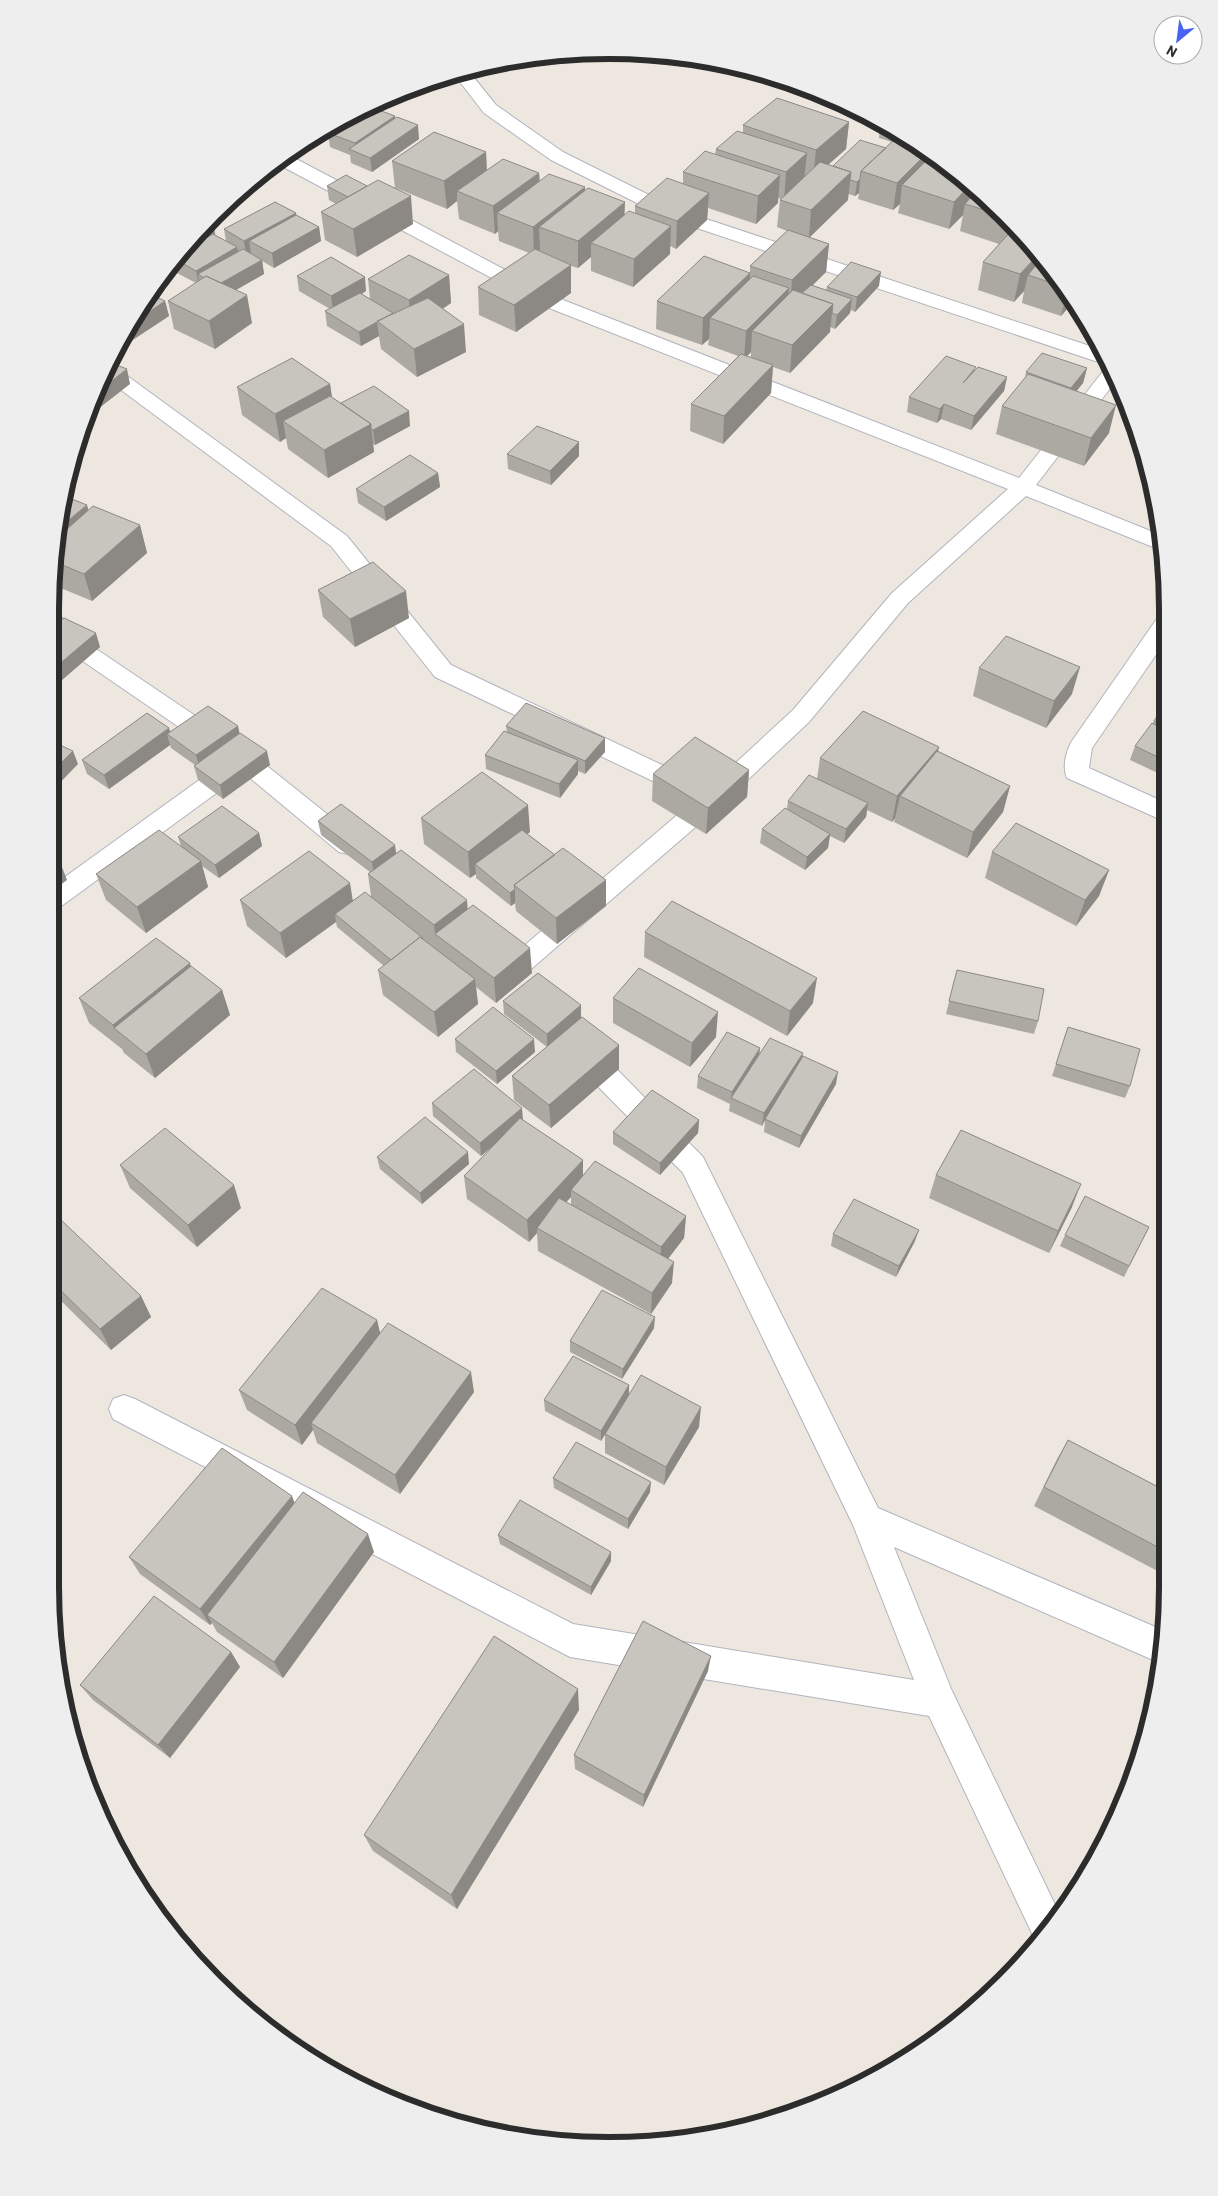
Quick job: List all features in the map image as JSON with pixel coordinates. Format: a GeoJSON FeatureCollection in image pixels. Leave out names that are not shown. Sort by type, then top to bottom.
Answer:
{"type":"FeatureCollection","features":[{"type":"Feature","properties":{"kind":"street"},"geometry":{"type":"LineString","coordinates":[[465,78],[490,109],[557,156],[674,214],[1097,354]]}},
{"type":"Feature","properties":{"kind":"street"},"geometry":{"type":"LineString","coordinates":[[288,162],[551,302],[1023,486],[1155,541]]}},
{"type":"Feature","properties":{"kind":"street"},"geometry":{"type":"LineString","coordinates":[[112,374],[339,541],[443,671],[712,799]]}},
{"type":"Feature","properties":{"kind":"street"},"geometry":{"type":"LineString","coordinates":[[507,975],[712,799],[801,716],[900,598],[1023,486],[1108,378]]}},
{"type":"Feature","properties":{"kind":"street"},"geometry":{"type":"LineString","coordinates":[[1159,632],[1080,747],[1076,772],[1159,810]]}},
{"type":"Feature","properties":{"kind":"street"},"geometry":{"type":"LineString","coordinates":[[59,634],[244,760],[368,861]]}},
{"type":"Feature","properties":{"kind":"street"},"geometry":{"type":"LineString","coordinates":[[59,894],[244,760]]}},
{"type":"Feature","properties":{"kind":"street"},"geometry":{"type":"LineString","coordinates":[[484,956],[528,996]]}},
{"type":"Feature","properties":{"kind":"street"},"geometry":{"type":"LineString","coordinates":[[562,1031],[693,1165],[867,1519],[939,1701],[1045,1923]]}},
{"type":"Feature","properties":{"kind":"street"},"geometry":{"type":"LineString","coordinates":[[124,1409],[570,1640],[939,1701]]}},
{"type":"Feature","properties":{"kind":"street"},"geometry":{"type":"LineString","coordinates":[[867,1519],[1156,1644]]}},
{"type":"Feature","properties":{"kind":"building"},"geometry":{"type":"Polygon","coordinates":[[[777,98],[849,122],[816,150],[743,125],[777,98]]]}},
{"type":"Feature","properties":{"kind":"building"},"geometry":{"type":"Polygon","coordinates":[[[378,110],[395,116],[355,143],[331,134],[378,110]]]}},
{"type":"Feature","properties":{"kind":"building"},"geometry":{"type":"Polygon","coordinates":[[[397,117],[418,125],[370,158],[349,149],[397,117]]]}},
{"type":"Feature","properties":{"kind":"building"},"geometry":{"type":"Polygon","coordinates":[[[737,131],[807,153],[786,172],[716,149],[737,131]]]}},
{"type":"Feature","properties":{"kind":"building"},"geometry":{"type":"Polygon","coordinates":[[[434,132],[486,152],[444,181],[392,161],[434,132]]]}},
{"type":"Feature","properties":{"kind":"building"},"geometry":{"type":"Polygon","coordinates":[[[895,139],[923,157],[897,183],[861,171],[895,139]]]}},
{"type":"Feature","properties":{"kind":"building"},"geometry":{"type":"Polygon","coordinates":[[[860,140],[886,148],[861,171],[860,179],[857,182],[850,180],[851,172],[833,166],[860,140]]]}},
{"type":"Feature","properties":{"kind":"building"},"geometry":{"type":"Polygon","coordinates":[[[705,151],[780,175],[758,196],[683,172],[705,151]]]}},
{"type":"Feature","properties":{"kind":"building"},"geometry":{"type":"Polygon","coordinates":[[[503,159],[539,173],[493,206],[457,191],[503,159]]]}},
{"type":"Feature","properties":{"kind":"building"},"geometry":{"type":"Polygon","coordinates":[[[927,160],[966,190],[954,202],[902,185],[927,160]]]}},
{"type":"Feature","properties":{"kind":"building"},"geometry":{"type":"Polygon","coordinates":[[[820,162],[851,172],[811,210],[780,200],[820,162]]]}},
{"type":"Feature","properties":{"kind":"building"},"geometry":{"type":"Polygon","coordinates":[[[549,174],[585,187],[533,227],[497,213],[549,174]]]}},
{"type":"Feature","properties":{"kind":"building"},"geometry":{"type":"Polygon","coordinates":[[[346,175],[367,186],[348,197],[327,186],[346,175]]]}},
{"type":"Feature","properties":{"kind":"building"},"geometry":{"type":"Polygon","coordinates":[[[667,178],[709,193],[677,221],[635,206],[667,178]]]}},
{"type":"Feature","properties":{"kind":"building"},"geometry":{"type":"Polygon","coordinates":[[[378,180],[411,196],[353,229],[321,212],[378,180]]]}},
{"type":"Feature","properties":{"kind":"building"},"geometry":{"type":"Polygon","coordinates":[[[588,188],[625,202],[578,241],[539,227],[588,188]]]}},
{"type":"Feature","properties":{"kind":"building"},"geometry":{"type":"Polygon","coordinates":[[[972,195],[989,211],[965,204],[972,195]]]}},
{"type":"Feature","properties":{"kind":"building"},"geometry":{"type":"Polygon","coordinates":[[[275,202],[296,213],[244,241],[224,229],[275,202]]]}},
{"type":"Feature","properties":{"kind":"building"},"geometry":{"type":"Polygon","coordinates":[[[629,211],[671,226],[634,259],[591,243],[629,211]]]}},
{"type":"Feature","properties":{"kind":"building"},"geometry":{"type":"Polygon","coordinates":[[[296,215],[319,227],[272,253],[249,241],[296,215]]]}},
{"type":"Feature","properties":{"kind":"building"},"geometry":{"type":"Polygon","coordinates":[[[788,230],[829,244],[792,280],[750,266],[788,230]]]}},
{"type":"Feature","properties":{"kind":"building"},"geometry":{"type":"Polygon","coordinates":[[[1010,232],[1034,259],[1020,274],[983,262],[1010,232]]]}},
{"type":"Feature","properties":{"kind":"building"},"geometry":{"type":"Polygon","coordinates":[[[213,234],[237,247],[196,271],[181,263],[199,242],[213,234]]]}},
{"type":"Feature","properties":{"kind":"building"},"geometry":{"type":"Polygon","coordinates":[[[243,249],[262,260],[221,283],[206,276],[204,278],[198,274],[243,249]]]}},
{"type":"Feature","properties":{"kind":"building"},"geometry":{"type":"Polygon","coordinates":[[[535,249],[571,265],[514,305],[478,287],[535,249]]]}},
{"type":"Feature","properties":{"kind":"building"},"geometry":{"type":"Polygon","coordinates":[[[409,255],[449,275],[409,300],[368,279],[409,255]]]}},
{"type":"Feature","properties":{"kind":"building"},"geometry":{"type":"Polygon","coordinates":[[[704,256],[750,273],[703,318],[657,301],[704,256]]]}},
{"type":"Feature","properties":{"kind":"building"},"geometry":{"type":"Polygon","coordinates":[[[331,257],[365,277],[331,296],[297,276],[331,257]]]}},
{"type":"Feature","properties":{"kind":"building"},"geometry":{"type":"Polygon","coordinates":[[[851,262],[881,272],[857,297],[827,287],[851,262]]]}},
{"type":"Feature","properties":{"kind":"building"},"geometry":{"type":"Polygon","coordinates":[[[1037,263],[1053,283],[1028,275],[1037,263]]]}},
{"type":"Feature","properties":{"kind":"building"},"geometry":{"type":"Polygon","coordinates":[[[206,276],[247,295],[209,321],[168,301],[206,276]]]}},
{"type":"Feature","properties":{"kind":"building"},"geometry":{"type":"Polygon","coordinates":[[[753,276],[789,288],[746,331],[710,318],[753,276]]]}},
{"type":"Feature","properties":{"kind":"building"},"geometry":{"type":"Polygon","coordinates":[[[811,285],[852,299],[837,315],[832,313],[833,304],[802,293],[811,285]]]}},
{"type":"Feature","properties":{"kind":"building"},"geometry":{"type":"Polygon","coordinates":[[[793,290],[833,304],[792,345],[752,331],[793,290]]]}},
{"type":"Feature","properties":{"kind":"building"},"geometry":{"type":"Polygon","coordinates":[[[360,293],[393,313],[359,332],[325,311],[360,293]]]}},
{"type":"Feature","properties":{"kind":"building"},"geometry":{"type":"Polygon","coordinates":[[[156,297],[165,301],[143,316],[156,297]]]}},
{"type":"Feature","properties":{"kind":"building"},"geometry":{"type":"Polygon","coordinates":[[[428,298],[464,324],[414,349],[377,321],[428,298]]]}},
{"type":"Feature","properties":{"kind":"building"},"geometry":{"type":"Polygon","coordinates":[[[1042,353],[1087,368],[1071,388],[1026,372],[1042,353]]]}},
{"type":"Feature","properties":{"kind":"building"},"geometry":{"type":"Polygon","coordinates":[[[741,354],[773,365],[724,416],[691,404],[741,354]]]}},
{"type":"Feature","properties":{"kind":"building"},"geometry":{"type":"Polygon","coordinates":[[[946,356],[976,367],[963,383],[978,367],[1007,377],[974,416],[944,404],[940,409],[909,397],[946,356]]]}},
{"type":"Feature","properties":{"kind":"building"},"geometry":{"type":"Polygon","coordinates":[[[292,358],[330,384],[275,414],[237,387],[292,358]]]}},
{"type":"Feature","properties":{"kind":"building"},"geometry":{"type":"Polygon","coordinates":[[[116,365],[127,369],[107,385],[116,365]]]}},
{"type":"Feature","properties":{"kind":"building"},"geometry":{"type":"Polygon","coordinates":[[[1028,374],[1116,405],[1091,438],[1002,406],[1028,374]]]}},
{"type":"Feature","properties":{"kind":"building"},"geometry":{"type":"Polygon","coordinates":[[[374,386],[409,411],[373,430],[371,429],[371,424],[341,403],[374,386]]]}},
{"type":"Feature","properties":{"kind":"building"},"geometry":{"type":"Polygon","coordinates":[[[330,396],[371,424],[324,450],[283,421],[330,396]]]}},
{"type":"Feature","properties":{"kind":"building"},"geometry":{"type":"Polygon","coordinates":[[[537,426],[579,442],[550,471],[507,454],[537,426]]]}},
{"type":"Feature","properties":{"kind":"building"},"geometry":{"type":"Polygon","coordinates":[[[410,455],[438,473],[384,507],[356,489],[410,455]]]}},
{"type":"Feature","properties":{"kind":"building"},"geometry":{"type":"Polygon","coordinates":[[[70,498],[87,505],[65,523],[70,498]]]}},
{"type":"Feature","properties":{"kind":"building"},"geometry":{"type":"Polygon","coordinates":[[[93,506],[140,525],[84,574],[61,564],[64,532],[93,506]]]}},
{"type":"Feature","properties":{"kind":"building"},"geometry":{"type":"Polygon","coordinates":[[[373,562],[406,591],[350,619],[318,590],[373,562]]]}},
{"type":"Feature","properties":{"kind":"building"},"geometry":{"type":"Polygon","coordinates":[[[64,618],[96,633],[59,664],[59,622],[64,618]]]}},
{"type":"Feature","properties":{"kind":"building"},"geometry":{"type":"Polygon","coordinates":[[[1006,636],[1080,667],[1054,701],[979,668],[1006,636]]]}},
{"type":"Feature","properties":{"kind":"building"},"geometry":{"type":"Polygon","coordinates":[[[526,703],[605,738],[585,761],[506,726],[526,703]]]}},
{"type":"Feature","properties":{"kind":"building"},"geometry":{"type":"Polygon","coordinates":[[[208,706],[238,726],[196,755],[167,734],[208,706]]]}},
{"type":"Feature","properties":{"kind":"building"},"geometry":{"type":"Polygon","coordinates":[[[863,711],[939,747],[897,796],[820,758],[863,711]]]}},
{"type":"Feature","properties":{"kind":"building"},"geometry":{"type":"Polygon","coordinates":[[[147,713],[169,728],[104,775],[82,760],[147,713]]]}},
{"type":"Feature","properties":{"kind":"building"},"geometry":{"type":"Polygon","coordinates":[[[1159,713],[1159,723],[1154,721],[1159,713]]]}},
{"type":"Feature","properties":{"kind":"building"},"geometry":{"type":"Polygon","coordinates":[[[1152,723],[1159,726],[1159,758],[1135,746],[1152,723]]]}},
{"type":"Feature","properties":{"kind":"building"},"geometry":{"type":"Polygon","coordinates":[[[504,731],[578,760],[559,784],[485,755],[504,731]]]}},
{"type":"Feature","properties":{"kind":"building"},"geometry":{"type":"Polygon","coordinates":[[[240,733],[267,751],[220,785],[194,766],[240,733]]]}},
{"type":"Feature","properties":{"kind":"building"},"geometry":{"type":"Polygon","coordinates":[[[695,737],[749,770],[708,808],[653,774],[695,737]]]}},
{"type":"Feature","properties":{"kind":"building"},"geometry":{"type":"Polygon","coordinates":[[[59,745],[73,751],[59,765],[59,745]]]}},
{"type":"Feature","properties":{"kind":"building"},"geometry":{"type":"Polygon","coordinates":[[[937,751],[1010,786],[973,832],[900,796],[937,751]]]}},
{"type":"Feature","properties":{"kind":"building"},"geometry":{"type":"Polygon","coordinates":[[[482,772],[528,805],[468,852],[421,818],[482,772]]]}},
{"type":"Feature","properties":{"kind":"building"},"geometry":{"type":"Polygon","coordinates":[[[809,775],[868,803],[846,829],[788,801],[809,775]]]}},
{"type":"Feature","properties":{"kind":"building"},"geometry":{"type":"Polygon","coordinates":[[[341,804],[395,845],[372,862],[318,821],[341,804]]]}},
{"type":"Feature","properties":{"kind":"building"},"geometry":{"type":"Polygon","coordinates":[[[222,806],[259,833],[215,865],[178,837],[222,806]]]}},
{"type":"Feature","properties":{"kind":"building"},"geometry":{"type":"Polygon","coordinates":[[[785,808],[830,834],[807,857],[762,829],[785,808]]]}},
{"type":"Feature","properties":{"kind":"building"},"geometry":{"type":"Polygon","coordinates":[[[1016,823],[1109,870],[1085,900],[992,852],[1016,823]]]}},
{"type":"Feature","properties":{"kind":"building"},"geometry":{"type":"Polygon","coordinates":[[[159,830],[201,861],[137,907],[96,874],[159,830]]]}},
{"type":"Feature","properties":{"kind":"building"},"geometry":{"type":"Polygon","coordinates":[[[522,830],[555,855],[514,885],[515,889],[510,893],[475,864],[522,830]]]}},
{"type":"Feature","properties":{"kind":"building"},"geometry":{"type":"Polygon","coordinates":[[[563,848],[606,880],[556,918],[514,885],[563,848]]]}},
{"type":"Feature","properties":{"kind":"building"},"geometry":{"type":"Polygon","coordinates":[[[401,850],[467,900],[434,925],[368,874],[401,850]]]}},
{"type":"Feature","properties":{"kind":"building"},"geometry":{"type":"Polygon","coordinates":[[[309,851],[350,883],[280,933],[240,900],[309,851]]]}},
{"type":"Feature","properties":{"kind":"building"},"geometry":{"type":"Polygon","coordinates":[[[365,892],[423,938],[420,937],[391,960],[335,914],[365,892]]]}},
{"type":"Feature","properties":{"kind":"building"},"geometry":{"type":"Polygon","coordinates":[[[672,901],[817,978],[790,1011],[645,932],[672,901]]]}},
{"type":"Feature","properties":{"kind":"building"},"geometry":{"type":"Polygon","coordinates":[[[473,905],[530,948],[494,978],[435,934],[473,905]]]}},
{"type":"Feature","properties":{"kind":"building"},"geometry":{"type":"Polygon","coordinates":[[[420,937],[475,979],[434,1012],[378,970],[420,937]]]}},
{"type":"Feature","properties":{"kind":"building"},"geometry":{"type":"Polygon","coordinates":[[[156,938],[190,963],[113,1025],[79,998],[156,938]]]}},
{"type":"Feature","properties":{"kind":"building"},"geometry":{"type":"Polygon","coordinates":[[[191,966],[222,990],[146,1054],[114,1028],[191,966]]]}},
{"type":"Feature","properties":{"kind":"building"},"geometry":{"type":"Polygon","coordinates":[[[639,968],[718,1012],[692,1043],[613,998],[639,968]]]}},
{"type":"Feature","properties":{"kind":"building"},"geometry":{"type":"Polygon","coordinates":[[[957,970],[1044,989],[1038,1021],[949,1001],[957,970]]]}},
{"type":"Feature","properties":{"kind":"building"},"geometry":{"type":"Polygon","coordinates":[[[538,973],[581,1005],[547,1034],[503,1001],[538,973]]]}},
{"type":"Feature","properties":{"kind":"building"},"geometry":{"type":"Polygon","coordinates":[[[493,1007],[534,1039],[496,1071],[455,1039],[493,1007]]]}},
{"type":"Feature","properties":{"kind":"building"},"geometry":{"type":"Polygon","coordinates":[[[582,1017],[619,1045],[549,1105],[512,1076],[582,1017]]]}},
{"type":"Feature","properties":{"kind":"building"},"geometry":{"type":"Polygon","coordinates":[[[1068,1027],[1140,1049],[1130,1086],[1056,1064],[1068,1027]]]}},
{"type":"Feature","properties":{"kind":"building"},"geometry":{"type":"Polygon","coordinates":[[[727,1032],[760,1048],[732,1092],[698,1076],[727,1032]]]}},
{"type":"Feature","properties":{"kind":"building"},"geometry":{"type":"Polygon","coordinates":[[[770,1038],[803,1053],[764,1113],[731,1098],[770,1038]]]}},
{"type":"Feature","properties":{"kind":"building"},"geometry":{"type":"Polygon","coordinates":[[[803,1056],[838,1072],[801,1136],[765,1119],[803,1056]]]}},
{"type":"Feature","properties":{"kind":"building"},"geometry":{"type":"Polygon","coordinates":[[[474,1069],[522,1108],[480,1143],[432,1103],[474,1069]]]}},
{"type":"Feature","properties":{"kind":"building"},"geometry":{"type":"Polygon","coordinates":[[[652,1090],[699,1120],[660,1163],[613,1132],[652,1090]]]}},
{"type":"Feature","properties":{"kind":"building"},"geometry":{"type":"Polygon","coordinates":[[[425,1117],[468,1152],[420,1193],[377,1157],[425,1117]]]}},
{"type":"Feature","properties":{"kind":"building"},"geometry":{"type":"Polygon","coordinates":[[[520,1118],[583,1160],[527,1220],[464,1176],[520,1118]]]}},
{"type":"Feature","properties":{"kind":"building"},"geometry":{"type":"Polygon","coordinates":[[[165,1128],[234,1185],[188,1225],[120,1165],[165,1128]]]}},
{"type":"Feature","properties":{"kind":"building"},"geometry":{"type":"Polygon","coordinates":[[[961,1130],[1081,1184],[1058,1231],[936,1175],[961,1130]]]}},
{"type":"Feature","properties":{"kind":"building"},"geometry":{"type":"Polygon","coordinates":[[[595,1161],[686,1216],[661,1247],[571,1190],[595,1161]]]}},
{"type":"Feature","properties":{"kind":"building"},"geometry":{"type":"Polygon","coordinates":[[[1085,1196],[1149,1227],[1129,1266],[1065,1235],[1085,1196]]]}},
{"type":"Feature","properties":{"kind":"building"},"geometry":{"type":"Polygon","coordinates":[[[559,1198],[674,1262],[652,1293],[537,1228],[559,1198]]]}},
{"type":"Feature","properties":{"kind":"building"},"geometry":{"type":"Polygon","coordinates":[[[854,1199],[919,1230],[899,1266],[833,1234],[854,1199]]]}},
{"type":"Feature","properties":{"kind":"building"},"geometry":{"type":"Polygon","coordinates":[[[59,1218],[141,1296],[100,1329],[59,1289],[59,1218]]]}},
{"type":"Feature","properties":{"kind":"building"},"geometry":{"type":"Polygon","coordinates":[[[322,1288],[377,1320],[295,1425],[239,1390],[322,1288]]]}},
{"type":"Feature","properties":{"kind":"building"},"geometry":{"type":"Polygon","coordinates":[[[602,1290],[655,1317],[623,1369],[570,1341],[602,1290]]]}},
{"type":"Feature","properties":{"kind":"building"},"geometry":{"type":"Polygon","coordinates":[[[388,1323],[471,1372],[395,1475],[311,1423],[388,1323]]]}},
{"type":"Feature","properties":{"kind":"building"},"geometry":{"type":"Polygon","coordinates":[[[573,1356],[629,1385],[601,1431],[544,1400],[573,1356]]]}},
{"type":"Feature","properties":{"kind":"building"},"geometry":{"type":"Polygon","coordinates":[[[641,1375],[701,1407],[666,1467],[605,1434],[641,1375]]]}},
{"type":"Feature","properties":{"kind":"building"},"geometry":{"type":"Polygon","coordinates":[[[1068,1440],[1159,1487],[1159,1548],[1044,1487],[1068,1440]]]}},
{"type":"Feature","properties":{"kind":"building"},"geometry":{"type":"Polygon","coordinates":[[[576,1442],[651,1482],[628,1519],[553,1478],[576,1442]]]}},
{"type":"Feature","properties":{"kind":"building"},"geometry":{"type":"Polygon","coordinates":[[[222,1448],[292,1496],[200,1609],[129,1557],[222,1448]]]}},
{"type":"Feature","properties":{"kind":"building"},"geometry":{"type":"Polygon","coordinates":[[[303,1492],[368,1534],[274,1662],[207,1615],[303,1492]]]}},
{"type":"Feature","properties":{"kind":"building"},"geometry":{"type":"Polygon","coordinates":[[[520,1500],[611,1552],[591,1587],[498,1535],[520,1500]]]}},
{"type":"Feature","properties":{"kind":"building"},"geometry":{"type":"Polygon","coordinates":[[[154,1596],[231,1652],[158,1745],[80,1685],[154,1596]]]}},
{"type":"Feature","properties":{"kind":"building"},"geometry":{"type":"Polygon","coordinates":[[[643,1621],[711,1656],[644,1795],[574,1755],[643,1621]]]}},
{"type":"Feature","properties":{"kind":"building"},"geometry":{"type":"Polygon","coordinates":[[[494,1636],[578,1689],[451,1895],[364,1835],[494,1636]]]}}]}
